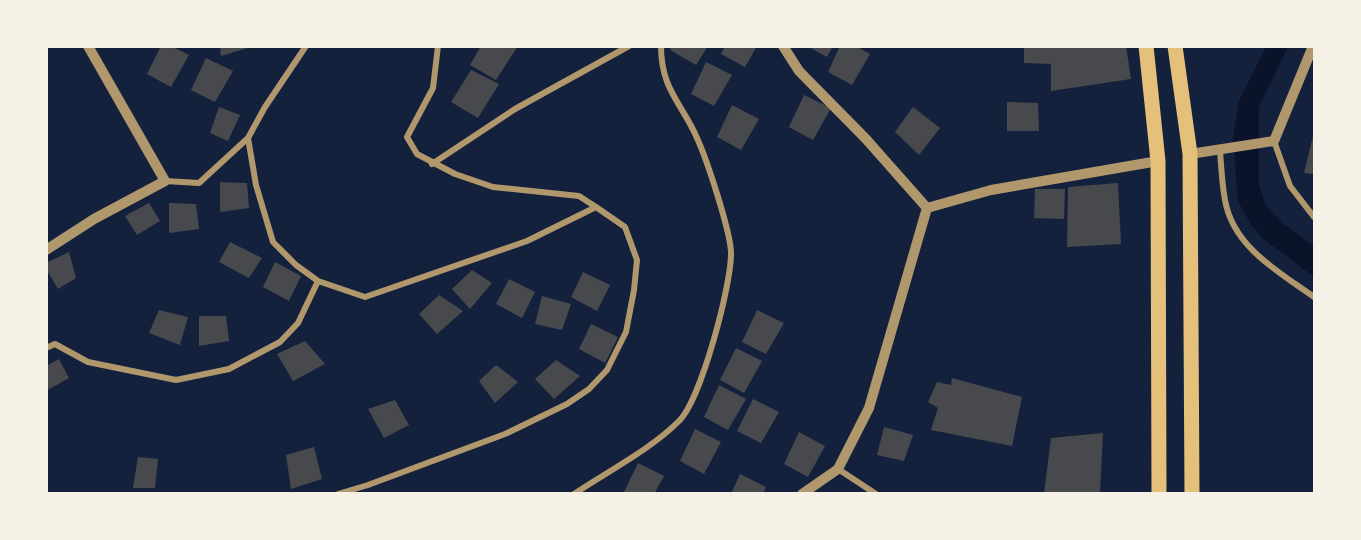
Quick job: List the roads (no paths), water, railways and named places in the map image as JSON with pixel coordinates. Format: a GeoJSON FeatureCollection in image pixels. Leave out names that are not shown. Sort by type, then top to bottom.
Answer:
{"type":"FeatureCollection","features":[{"type":"Feature","properties":{"kind":"highway"},"geometry":{"type":"LineString","coordinates":[[1146,46],[1158,161],[1159,494]]}},
{"type":"Feature","properties":{"kind":"highway"},"geometry":{"type":"LineString","coordinates":[[1175,46],[1190,154],[1192,494]]}},
{"type":"Feature","properties":{"kind":"street"},"geometry":{"type":"LineString","coordinates":[[88,46],[165,181]]}},
{"type":"Feature","properties":{"kind":"street"},"geometry":{"type":"LineString","coordinates":[[46,249],[94,219],[165,181],[199,183],[248,138],[265,107],[306,46]]}},
{"type":"Feature","properties":{"kind":"street"},"geometry":{"type":"LineString","coordinates":[[338,494],[505,434],[567,404],[589,390],[607,370],[626,332],[637,260],[625,227],[579,196],[493,187],[432,164],[417,154],[407,137],[434,88],[438,46]]}},
{"type":"Feature","properties":{"kind":"street"},"geometry":{"type":"LineString","coordinates":[[432,164],[514,109],[629,46]]}},
{"type":"Feature","properties":{"kind":"street"},"geometry":{"type":"LineString","coordinates":[[574,494],[657,439],[681,419],[712,345],[723,297],[731,252],[697,137],[673,98],[661,67],[661,46]]}},
{"type":"Feature","properties":{"kind":"street"},"geometry":{"type":"LineString","coordinates":[[783,46],[799,71],[866,139],[927,208]]}},
{"type":"Feature","properties":{"kind":"street"},"geometry":{"type":"LineString","coordinates":[[1269,143],[1313,46]]}},
{"type":"Feature","properties":{"kind":"street"},"geometry":{"type":"LineString","coordinates":[[248,138],[256,185],[273,242],[296,265],[318,281],[365,297],[527,241],[596,207]]}},
{"type":"Feature","properties":{"kind":"street"},"geometry":{"type":"LineString","coordinates":[[1190,154],[1269,143]]}},
{"type":"Feature","properties":{"kind":"street"},"geometry":{"type":"LineString","coordinates":[[1269,143],[1290,186],[1314,217]]}},
{"type":"Feature","properties":{"kind":"street"},"geometry":{"type":"LineString","coordinates":[[1224,148],[1225,201],[1241,237],[1267,263],[1314,297]]}},
{"type":"Feature","properties":{"kind":"street"},"geometry":{"type":"LineString","coordinates":[[927,208],[991,190],[1158,161]]}},
{"type":"Feature","properties":{"kind":"street"},"geometry":{"type":"LineString","coordinates":[[802,494],[838,469],[869,408],[927,208]]}},
{"type":"Feature","properties":{"kind":"street"},"geometry":{"type":"LineString","coordinates":[[46,348],[55,344],[88,362],[176,380],[229,369],[280,342],[298,323],[318,281]]}},
{"type":"Feature","properties":{"kind":"street"},"geometry":{"type":"LineString","coordinates":[[838,469],[876,494]]}},
{"type":"Feature","properties":{"kind":"water"},"geometry":{"type":"Polygon","coordinates":[[[1266,47],[1288,47],[1259,107],[1259,184],[1266,206],[1284,224],[1314,246],[1314,277],[1262,238],[1251,225],[1238,201],[1233,138],[1239,101],[1266,47]]]}}]}
